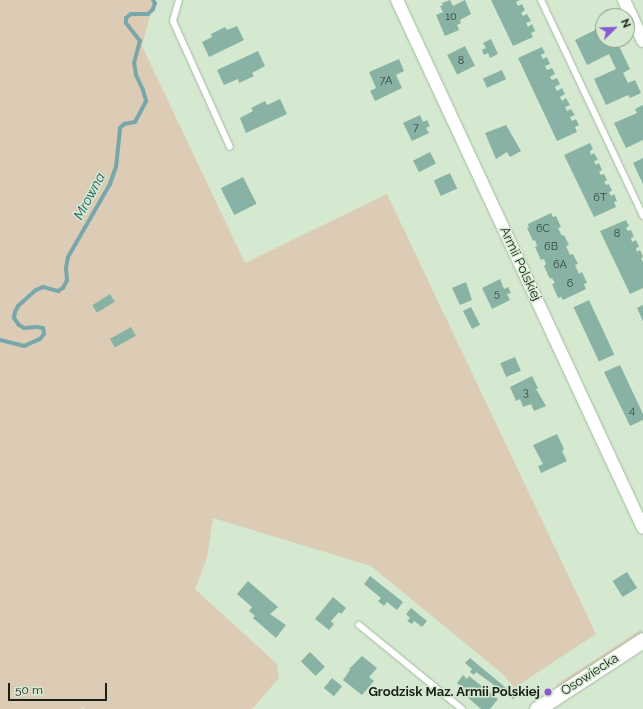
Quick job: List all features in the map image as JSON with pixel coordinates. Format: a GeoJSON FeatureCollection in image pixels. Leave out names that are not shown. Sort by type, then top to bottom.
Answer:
{"type":"FeatureCollection","features":[{"type":"Feature","properties":{"kind":"street","name":"Armii Polskiej"},"geometry":{"type":"LineString","coordinates":[[397,0],[643,528]]}},
{"type":"Feature","properties":{"kind":"street"},"geometry":{"type":"LineString","coordinates":[[624,0],[643,41]]}},
{"type":"Feature","properties":{"kind":"street","name":"Osowiecka"},"geometry":{"type":"LineString","coordinates":[[538,709],[643,640]]}},
{"type":"Feature","properties":{"kind":"lane"},"geometry":{"type":"LineString","coordinates":[[179,0],[173,21],[230,147]]}},
{"type":"Feature","properties":{"kind":"lane"},"geometry":{"type":"LineString","coordinates":[[541,0],[643,216]]}},
{"type":"Feature","properties":{"kind":"lane"},"geometry":{"type":"LineString","coordinates":[[359,625],[462,709]]}},
{"type":"Feature","properties":{"kind":"shaded area"},"geometry":{"type":"Polygon","coordinates":[[[0,0],[154,0],[142,46],[245,263],[387,194],[596,634],[514,688],[505,676],[371,566],[213,518],[207,558],[195,589],[277,664],[279,678],[252,709],[85,709],[82,707],[81,709],[0,709],[0,0]]]}},
{"type":"Feature","properties":{"kind":"shaded area"},"geometry":{"type":"Polygon","coordinates":[[[642,629],[642,632],[559,687],[556,685],[642,629]]]}},
{"type":"Feature","properties":{"kind":"building"},"geometry":{"type":"Polygon","coordinates":[[[450,0],[453,6],[465,0],[471,14],[460,20],[461,23],[457,25],[459,30],[445,36],[436,15],[443,12],[440,6],[443,5],[442,3],[450,0]]]}},
{"type":"Feature","properties":{"kind":"building"},"geometry":{"type":"Polygon","coordinates":[[[491,0],[520,0],[516,2],[518,6],[522,4],[525,10],[521,13],[523,16],[527,14],[531,21],[526,23],[528,27],[532,24],[535,31],[531,33],[533,37],[513,46],[491,0]]]}},
{"type":"Feature","properties":{"kind":"building"},"geometry":{"type":"Polygon","coordinates":[[[237,26],[244,40],[209,57],[202,42],[212,37],[211,34],[225,27],[227,30],[237,26]]]}},
{"type":"Feature","properties":{"kind":"building"},"geometry":{"type":"Polygon","coordinates":[[[595,30],[595,48],[620,48],[630,69],[623,73],[628,83],[635,80],[641,93],[630,98],[628,95],[606,105],[594,79],[616,69],[609,54],[587,65],[575,40],[595,30]]]}},
{"type":"Feature","properties":{"kind":"building"},"geometry":{"type":"Polygon","coordinates":[[[491,39],[498,54],[490,58],[488,53],[484,55],[482,50],[486,48],[483,43],[491,39]]]}},
{"type":"Feature","properties":{"kind":"building"},"geometry":{"type":"Polygon","coordinates":[[[465,46],[475,66],[457,75],[447,55],[465,46]]]}},
{"type":"Feature","properties":{"kind":"building"},"geometry":{"type":"Polygon","coordinates":[[[542,47],[545,53],[541,55],[543,59],[547,57],[550,64],[545,66],[547,70],[552,68],[555,74],[550,77],[552,80],[557,78],[560,84],[555,87],[557,91],[562,88],[565,94],[560,97],[562,101],[566,98],[570,105],[565,107],[567,111],[571,109],[575,115],[570,117],[572,121],[576,119],[579,125],[575,127],[577,132],[557,141],[518,58],[542,47]]]}},
{"type":"Feature","properties":{"kind":"building"},"geometry":{"type":"Polygon","coordinates":[[[258,51],[265,66],[252,73],[254,76],[239,83],[238,79],[224,85],[217,70],[258,51]]]}},
{"type":"Feature","properties":{"kind":"building"},"geometry":{"type":"Polygon","coordinates":[[[399,59],[404,71],[396,75],[402,88],[375,101],[370,91],[376,88],[369,72],[399,59]]]}},
{"type":"Feature","properties":{"kind":"building"},"geometry":{"type":"Polygon","coordinates":[[[502,70],[506,79],[487,88],[483,79],[502,70]]]}},
{"type":"Feature","properties":{"kind":"building"},"geometry":{"type":"Polygon","coordinates":[[[280,99],[287,114],[246,133],[240,118],[253,111],[251,108],[265,101],[267,105],[280,99]]]}},
{"type":"Feature","properties":{"kind":"building"},"geometry":{"type":"Polygon","coordinates":[[[643,105],[643,140],[626,148],[614,123],[637,113],[635,109],[643,105]]]}},
{"type":"Feature","properties":{"kind":"building"},"geometry":{"type":"Polygon","coordinates":[[[420,115],[423,122],[427,120],[430,126],[426,128],[429,133],[412,141],[403,123],[420,115]]]}},
{"type":"Feature","properties":{"kind":"building"},"geometry":{"type":"Polygon","coordinates":[[[506,125],[521,151],[510,157],[507,152],[496,159],[485,133],[506,125]]]}},
{"type":"Feature","properties":{"kind":"building"},"geometry":{"type":"Polygon","coordinates":[[[590,143],[593,149],[590,151],[591,155],[594,153],[598,160],[594,161],[596,165],[599,163],[602,170],[599,172],[601,175],[604,174],[607,180],[604,182],[606,185],[609,184],[612,191],[609,192],[611,196],[614,194],[617,201],[614,202],[616,207],[594,217],[564,155],[590,143]]]}},
{"type":"Feature","properties":{"kind":"building"},"geometry":{"type":"Polygon","coordinates":[[[430,152],[436,164],[419,172],[413,161],[430,152]]]}},
{"type":"Feature","properties":{"kind":"building"},"geometry":{"type":"Polygon","coordinates":[[[643,158],[643,184],[633,163],[643,158]]]}},
{"type":"Feature","properties":{"kind":"building"},"geometry":{"type":"Polygon","coordinates":[[[450,173],[457,188],[441,196],[434,181],[450,173]]]}},
{"type":"Feature","properties":{"kind":"building"},"geometry":{"type":"Polygon","coordinates":[[[243,177],[257,204],[234,215],[221,188],[243,177]]]}},
{"type":"Feature","properties":{"kind":"building"},"geometry":{"type":"Polygon","coordinates":[[[551,213],[553,217],[556,216],[561,227],[558,228],[562,236],[564,235],[569,245],[566,246],[570,255],[573,254],[578,264],[575,265],[579,274],[582,272],[587,283],[584,284],[586,289],[563,300],[561,297],[558,298],[552,284],[555,283],[552,278],[550,279],[544,266],[546,264],[544,259],[541,260],[535,247],[537,246],[535,240],[533,241],[527,228],[529,227],[528,224],[551,213]]]}},
{"type":"Feature","properties":{"kind":"building"},"geometry":{"type":"Polygon","coordinates":[[[626,220],[629,226],[626,228],[628,231],[631,230],[634,237],[631,238],[632,242],[636,240],[639,247],[636,248],[637,252],[640,250],[643,256],[641,259],[643,262],[643,288],[630,294],[600,231],[626,220]]]}},
{"type":"Feature","properties":{"kind":"building"},"geometry":{"type":"Polygon","coordinates":[[[500,279],[504,289],[508,287],[511,293],[507,294],[510,300],[492,309],[482,288],[500,279]]]}},
{"type":"Feature","properties":{"kind":"building"},"geometry":{"type":"Polygon","coordinates":[[[466,282],[472,300],[460,305],[452,288],[466,282]]]}},
{"type":"Feature","properties":{"kind":"building"},"geometry":{"type":"Polygon","coordinates":[[[110,294],[115,302],[97,313],[92,305],[110,294]]]}},
{"type":"Feature","properties":{"kind":"building"},"geometry":{"type":"Polygon","coordinates":[[[589,300],[614,354],[599,362],[574,307],[589,300]]]}},
{"type":"Feature","properties":{"kind":"building"},"geometry":{"type":"Polygon","coordinates":[[[643,305],[643,321],[637,308],[643,305]]]}},
{"type":"Feature","properties":{"kind":"building"},"geometry":{"type":"Polygon","coordinates":[[[471,307],[480,325],[472,329],[463,311],[471,307]]]}},
{"type":"Feature","properties":{"kind":"building"},"geometry":{"type":"Polygon","coordinates":[[[131,327],[136,336],[115,347],[110,339],[131,327]]]}},
{"type":"Feature","properties":{"kind":"building"},"geometry":{"type":"Polygon","coordinates":[[[515,357],[521,371],[506,377],[500,363],[515,357]]]}},
{"type":"Feature","properties":{"kind":"building"},"geometry":{"type":"Polygon","coordinates":[[[620,365],[643,414],[643,420],[630,426],[604,372],[620,365]]]}},
{"type":"Feature","properties":{"kind":"building"},"geometry":{"type":"Polygon","coordinates":[[[532,376],[538,388],[536,389],[546,406],[534,411],[531,404],[523,407],[520,399],[516,401],[510,387],[532,376]]]}},
{"type":"Feature","properties":{"kind":"building"},"geometry":{"type":"Polygon","coordinates":[[[557,434],[564,449],[562,451],[567,461],[541,473],[538,466],[543,464],[533,445],[557,434]]]}},
{"type":"Feature","properties":{"kind":"building"},"geometry":{"type":"Polygon","coordinates":[[[627,572],[637,588],[623,597],[613,581],[627,572]]]}},
{"type":"Feature","properties":{"kind":"building"},"geometry":{"type":"Polygon","coordinates":[[[370,576],[403,602],[397,610],[387,602],[384,606],[378,601],[381,598],[364,584],[370,576]]]}},
{"type":"Feature","properties":{"kind":"building"},"geometry":{"type":"Polygon","coordinates":[[[248,581],[278,607],[270,614],[286,625],[276,638],[253,618],[255,616],[249,611],[252,607],[237,594],[248,581]]]}},
{"type":"Feature","properties":{"kind":"building"},"geometry":{"type":"Polygon","coordinates":[[[333,597],[346,608],[341,614],[339,612],[331,621],[334,624],[329,630],[315,619],[333,597]]]}},
{"type":"Feature","properties":{"kind":"building"},"geometry":{"type":"Polygon","coordinates":[[[411,608],[427,621],[422,627],[414,621],[412,624],[407,621],[410,618],[406,614],[411,608]]]}},
{"type":"Feature","properties":{"kind":"building"},"geometry":{"type":"Polygon","coordinates":[[[310,652],[325,667],[316,676],[301,661],[310,652]]]}},
{"type":"Feature","properties":{"kind":"building"},"geometry":{"type":"Polygon","coordinates":[[[362,656],[377,668],[369,677],[374,681],[362,695],[343,680],[350,670],[349,669],[362,656]]]}},
{"type":"Feature","properties":{"kind":"building"},"geometry":{"type":"Polygon","coordinates":[[[470,658],[517,696],[513,699],[476,672],[474,675],[470,672],[472,669],[465,663],[470,658]]]}},
{"type":"Feature","properties":{"kind":"building"},"geometry":{"type":"Polygon","coordinates":[[[463,675],[467,679],[469,676],[498,699],[490,709],[481,709],[458,689],[460,686],[457,683],[463,675]]]}},
{"type":"Feature","properties":{"kind":"building"},"geometry":{"type":"Polygon","coordinates":[[[332,678],[342,686],[334,696],[324,688],[332,678]]]}},
{"type":"Feature","properties":{"kind":"waterway","name":"Mrowna"},"geometry":{"type":"LineString","coordinates":[[0,340],[24,346],[40,339],[44,334],[43,328],[24,328],[19,325],[14,318],[15,312],[18,306],[36,290],[43,287],[58,291],[63,288],[67,280],[66,268],[68,257],[110,184],[116,167],[120,128],[124,124],[135,122],[146,101],[136,75],[134,63],[140,41],[126,23],[126,18],[131,14],[148,14],[153,9],[155,3],[153,0]]}},
{"type":"Feature","properties":{"kind":"place","name":"Grodzisk Maz. Armii Polskiej"},"geometry":{"type":"Point","coordinates":[548,692]}}]}
